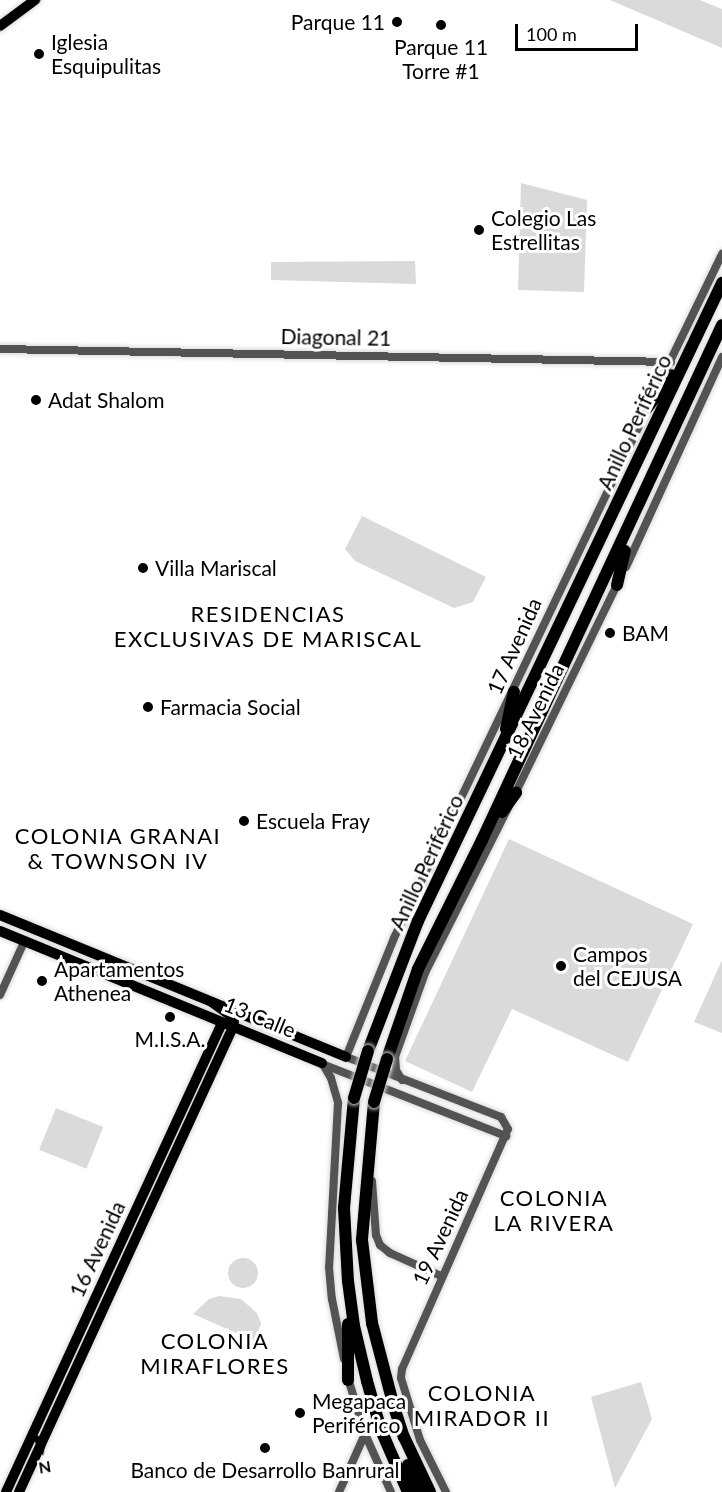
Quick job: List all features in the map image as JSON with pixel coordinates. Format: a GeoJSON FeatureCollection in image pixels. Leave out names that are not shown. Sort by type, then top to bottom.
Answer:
{"type":"FeatureCollection","features":[{"type":"Feature","properties":{"kind":"highway","name":"Anillo Periférico"},"geometry":{"type":"LineString","coordinates":[[408,1492],[381,1430],[354,1326],[348,1281],[344,1208],[354,1098],[368,1051],[418,921],[722,283]]}},
{"type":"Feature","properties":{"kind":"highway","name":"Anillo Periférico"},"geometry":{"type":"LineString","coordinates":[[430,1492],[404,1437],[378,1351],[364,1258],[363,1208],[370,1158],[374,1102],[418,969],[482,840],[722,326]]}},
{"type":"Feature","properties":{"kind":"highway"},"geometry":{"type":"LineString","coordinates":[[647,408],[688,352]]}},
{"type":"Feature","properties":{"kind":"highway"},"geometry":{"type":"LineString","coordinates":[[617,585],[629,529]]}},
{"type":"Feature","properties":{"kind":"highway"},"geometry":{"type":"LineString","coordinates":[[502,748],[514,692]]}},
{"type":"Feature","properties":{"kind":"highway"},"geometry":{"type":"LineString","coordinates":[[482,840],[516,793]]}},
{"type":"Feature","properties":{"kind":"highway"},"geometry":{"type":"LineString","coordinates":[[348,1281],[348,1380]]}},
{"type":"Feature","properties":{"kind":"highway"},"geometry":{"type":"LineString","coordinates":[[404,1437],[408,1465],[420,1492]]}},
{"type":"Feature","properties":{"kind":"main road"},"geometry":{"type":"LineString","coordinates":[[0,26],[34,0]]}},
{"type":"Feature","properties":{"kind":"main road","name":"13 Calle"},"geometry":{"type":"LineString","coordinates":[[0,915],[346,1057]]}},
{"type":"Feature","properties":{"kind":"main road","name":"13 Calle"},"geometry":{"type":"LineString","coordinates":[[0,931],[322,1064]]}},
{"type":"Feature","properties":{"kind":"main road"},"geometry":{"type":"LineString","coordinates":[[212,1002],[231,1016],[228,1025]]}},
{"type":"Feature","properties":{"kind":"main road","name":"16 Avenida"},"geometry":{"type":"LineString","coordinates":[[6,1492],[228,1025]]}},
{"type":"Feature","properties":{"kind":"main road","name":"16 Avenida"},"geometry":{"type":"LineString","coordinates":[[20,1492],[228,1025]]}},
{"type":"Feature","properties":{"kind":"street","name":"17 Avenida"},"geometry":{"type":"LineString","coordinates":[[346,1057],[394,938],[514,692],[566,576],[722,254]]}},
{"type":"Feature","properties":{"kind":"street","name":"Diagonal 21"},"geometry":{"type":"LineString","coordinates":[[0,349],[671,362]]}},
{"type":"Feature","properties":{"kind":"street","name":"18 Avenida"},"geometry":{"type":"LineString","coordinates":[[403,1081],[396,1070],[395,1057],[425,973],[617,585],[720,362]]}},
{"type":"Feature","properties":{"kind":"street"},"geometry":{"type":"LineString","coordinates":[[0,995],[24,942]]}},
{"type":"Feature","properties":{"kind":"street","name":"13 Calle"},"geometry":{"type":"LineString","coordinates":[[322,1064],[506,1136],[506,1124],[501,1117],[403,1081],[346,1057]]}},
{"type":"Feature","properties":{"kind":"street"},"geometry":{"type":"LineString","coordinates":[[322,1064],[331,1078],[338,1103],[329,1267],[332,1299],[348,1380],[365,1434],[391,1492]]}},
{"type":"Feature","properties":{"kind":"street","name":"19 Avenida"},"geometry":{"type":"LineString","coordinates":[[446,1492],[420,1440],[401,1373],[441,1276],[506,1136]]}},
{"type":"Feature","properties":{"kind":"street"},"geometry":{"type":"LineString","coordinates":[[370,1158],[376,1235],[380,1245],[390,1253],[441,1276]]}},
{"type":"Feature","properties":{"kind":"street"},"geometry":{"type":"LineString","coordinates":[[339,1492],[365,1434]]}},
{"type":"Feature","properties":{"kind":"shaded area"},"geometry":{"type":"Polygon","coordinates":[[[610,0],[700,0],[722,9],[722,48],[610,0]]]}},
{"type":"Feature","properties":{"kind":"shaded area"},"geometry":{"type":"Polygon","coordinates":[[[521,183],[587,200],[584,292],[518,290],[521,183]]]}},
{"type":"Feature","properties":{"kind":"shaded area"},"geometry":{"type":"Polygon","coordinates":[[[415,261],[416,284],[271,280],[271,262],[415,261]]]}},
{"type":"Feature","properties":{"kind":"shaded area"},"geometry":{"type":"Polygon","coordinates":[[[362,516],[486,577],[473,602],[454,608],[355,561],[345,549],[362,516]]]}},
{"type":"Feature","properties":{"kind":"shaded area","name":"Campos del CEJUSA"},"geometry":{"type":"Polygon","coordinates":[[[509,839],[693,924],[628,1062],[512,1009],[472,1092],[405,1061],[509,839]]]}},
{"type":"Feature","properties":{"kind":"shaded area"},"geometry":{"type":"Polygon","coordinates":[[[722,960],[722,1033],[694,1022],[722,960]]]}},
{"type":"Feature","properties":{"kind":"shaded area"},"geometry":{"type":"Polygon","coordinates":[[[56,1108],[103,1127],[86,1169],[39,1150],[56,1108]]]}},
{"type":"Feature","properties":{"kind":"shaded area"},"geometry":{"type":"Polygon","coordinates":[[[243,1258],[253,1263],[258,1273],[253,1283],[243,1288],[233,1283],[228,1273],[233,1263],[243,1258]]]}},
{"type":"Feature","properties":{"kind":"shaded area"},"geometry":{"type":"Polygon","coordinates":[[[219,1296],[241,1299],[257,1313],[261,1323],[261,1344],[193,1314],[209,1299],[219,1296]]]}},
{"type":"Feature","properties":{"kind":"shaded area"},"geometry":{"type":"Polygon","coordinates":[[[641,1382],[652,1419],[615,1488],[591,1397],[641,1382]]]}},
{"type":"Feature","properties":{"kind":"place","name":"Parque 11"},"geometry":{"type":"Point","coordinates":[397,22]}},
{"type":"Feature","properties":{"kind":"place","name":"Parque 11 Torre #1"},"geometry":{"type":"Point","coordinates":[441,25]}},
{"type":"Feature","properties":{"kind":"place","name":"Iglesia Esquipulitas"},"geometry":{"type":"Point","coordinates":[39,54]}},
{"type":"Feature","properties":{"kind":"place","name":"Colegio Las Estrellitas"},"geometry":{"type":"Point","coordinates":[479,230]}},
{"type":"Feature","properties":{"kind":"place","name":"Adat Shalom"},"geometry":{"type":"Point","coordinates":[36,400]}},
{"type":"Feature","properties":{"kind":"place","name":"Villa Mariscal"},"geometry":{"type":"Point","coordinates":[143,568]}},
{"type":"Feature","properties":{"kind":"place","name":"BAM"},"geometry":{"type":"Point","coordinates":[610,633]}},
{"type":"Feature","properties":{"kind":"place","name":"Farmacia Social"},"geometry":{"type":"Point","coordinates":[148,707]}},
{"type":"Feature","properties":{"kind":"place","name":"Escuela Fray"},"geometry":{"type":"Point","coordinates":[244,821]}},
{"type":"Feature","properties":{"kind":"place","name":"Campos del CEJUSA"},"geometry":{"type":"Point","coordinates":[561,966]}},
{"type":"Feature","properties":{"kind":"place","name":"Apartamentos Athenea"},"geometry":{"type":"Point","coordinates":[42,981]}},
{"type":"Feature","properties":{"kind":"place","name":"M.I.S.A."},"geometry":{"type":"Point","coordinates":[170,1017]}},
{"type":"Feature","properties":{"kind":"place","name":"Megapaca Periférico"},"geometry":{"type":"Point","coordinates":[300,1413]}},
{"type":"Feature","properties":{"kind":"place","name":"Banco de Desarrollo Banrural"},"geometry":{"type":"Point","coordinates":[265,1448]}},
{"type":"Feature","properties":{"kind":"district","name":"RESIDENCIAS EXCLUSIVAS DE MARISCAL"},"geometry":{"type":"Point","coordinates":[268,626]}},
{"type":"Feature","properties":{"kind":"district","name":"COLONIA GRANAI & TOWNSON IV"},"geometry":{"type":"Point","coordinates":[118,848]}},
{"type":"Feature","properties":{"kind":"district","name":"COLONIA LA RIVERA"},"geometry":{"type":"Point","coordinates":[554,1210]}},
{"type":"Feature","properties":{"kind":"district","name":"COLONIA MIRAFLORES"},"geometry":{"type":"Point","coordinates":[215,1352]}},
{"type":"Feature","properties":{"kind":"district","name":"COLONIA MIRADOR II"},"geometry":{"type":"Point","coordinates":[482,1404]}}]}
